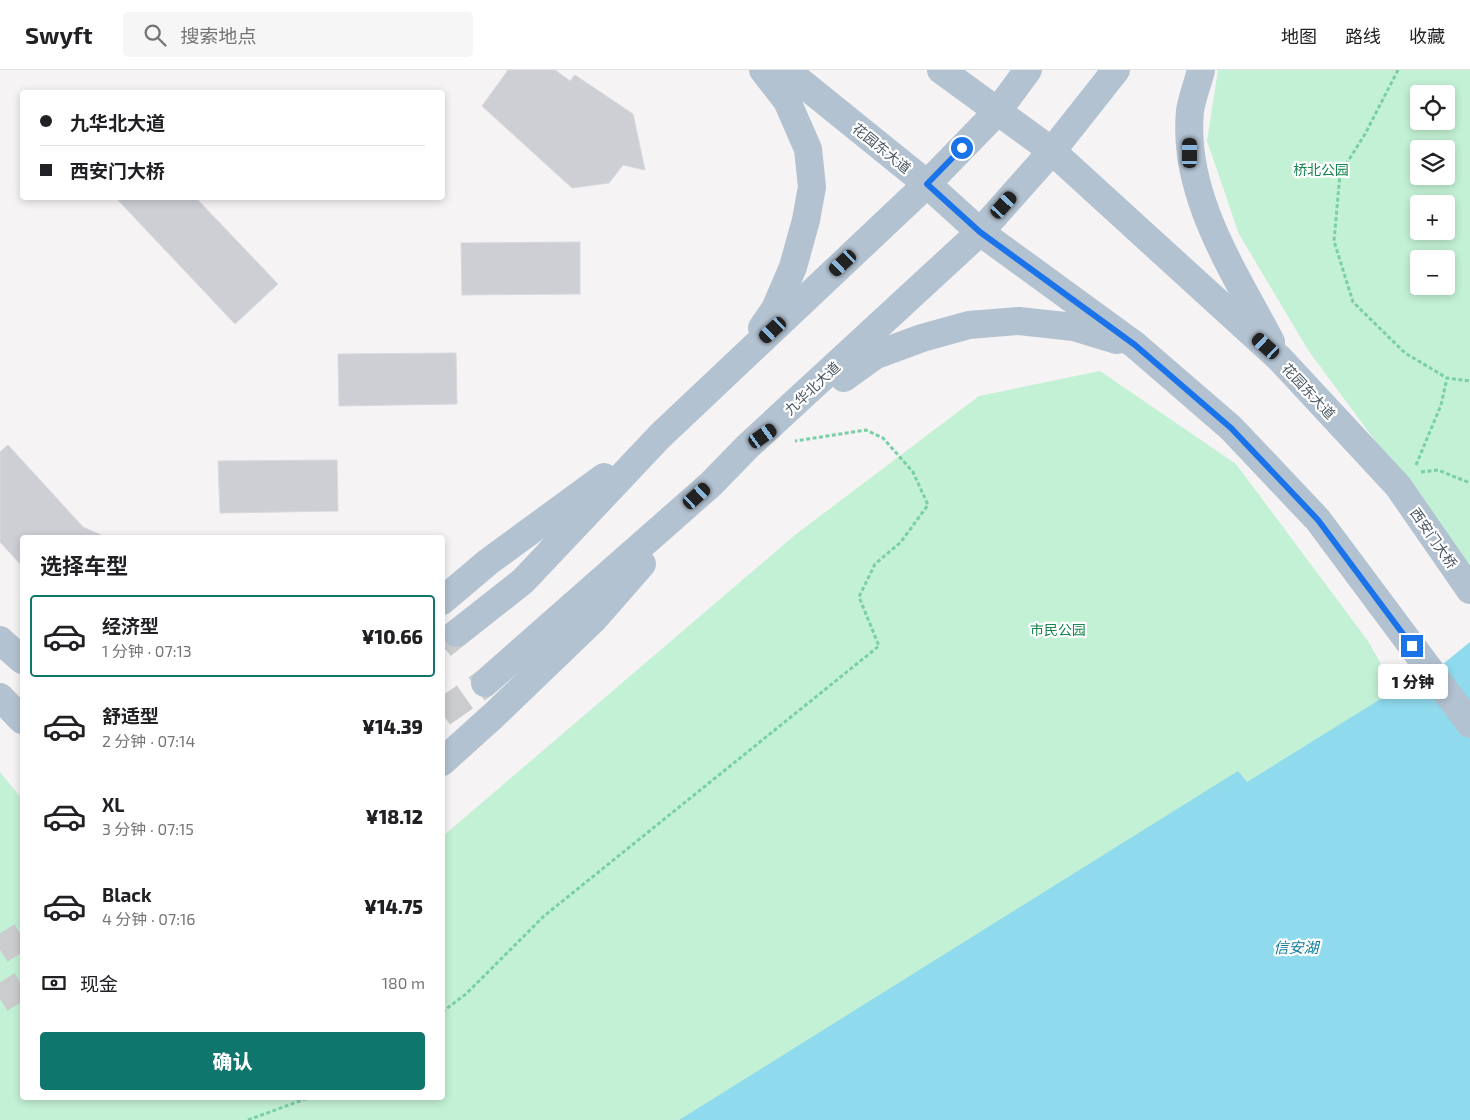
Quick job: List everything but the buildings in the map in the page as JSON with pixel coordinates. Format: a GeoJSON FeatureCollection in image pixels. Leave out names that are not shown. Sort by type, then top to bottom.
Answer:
{"type":"FeatureCollection","features":[{"type":"Feature","properties":{"kind":"main road"},"geometry":{"type":"LineString","coordinates":[[745,356],[775,308],[793,267],[806,220],[812,187],[808,150],[787,101],[763,70]]}},
{"type":"Feature","properties":{"kind":"main road","name":"花园东大道"},"geometry":{"type":"LineString","coordinates":[[786,70],[927,184],[980,232],[1135,345],[1231,428],[1318,520],[1470,724]]}},
{"type":"Feature","properties":{"kind":"main road","name":"花园东大道"},"geometry":{"type":"LineString","coordinates":[[940,70],[1052,151],[1280,359],[1398,486]]}},
{"type":"Feature","properties":{"kind":"main road"},"geometry":{"type":"LineString","coordinates":[[457,634],[523,581],[660,436],[927,184],[997,112],[1028,70]]}},
{"type":"Feature","properties":{"kind":"main road","name":"九华北大道"},"geometry":{"type":"LineString","coordinates":[[485,683],[711,484],[747,447],[980,232],[1052,151],[1116,70]]}},
{"type":"Feature","properties":{"kind":"main road"},"geometry":{"type":"LineString","coordinates":[[1201,70],[1190,110],[1190,153],[1202,204],[1224,252],[1280,359]]}},
{"type":"Feature","properties":{"kind":"main road"},"geometry":{"type":"LineString","coordinates":[[747,447],[876,355],[922,338],[968,325],[1019,321],[1074,327],[1135,345]]}},
{"type":"Feature","properties":{"kind":"main road"},"geometry":{"type":"LineString","coordinates":[[445,598],[488,562],[660,436]]}},
{"type":"Feature","properties":{"kind":"main road"},"geometry":{"type":"LineString","coordinates":[[445,759],[500,710],[593,620],[711,484]]}},
{"type":"Feature","properties":{"kind":"main road","name":"西安门大桥"},"geometry":{"type":"LineString","coordinates":[[1398,486],[1470,590]]}},
{"type":"Feature","properties":{"kind":"main road"},"geometry":{"type":"LineString","coordinates":[[0,640],[20,658]]}},
{"type":"Feature","properties":{"kind":"main road"},"geometry":{"type":"LineString","coordinates":[[0,697],[20,718]]}},
{"type":"Feature","properties":{"kind":"path"},"geometry":{"type":"LineString","coordinates":[[1398,70],[1365,134],[1340,174],[1334,241],[1353,302],[1405,353],[1447,378],[1470,381]]}},
{"type":"Feature","properties":{"kind":"path"},"geometry":{"type":"LineString","coordinates":[[1447,378],[1441,405],[1413,473],[1438,470],[1470,483]]}},
{"type":"Feature","properties":{"kind":"path"},"geometry":{"type":"LineString","coordinates":[[445,1010],[466,994],[544,916],[878,646],[859,597],[875,564],[901,542],[928,505],[913,472],[883,438],[866,430],[793,441]]}},
{"type":"Feature","properties":{"kind":"path"},"geometry":{"type":"LineString","coordinates":[[248,1120],[303,1100]]}},
{"type":"Feature","properties":{"kind":"green space","name":"桥北公园"},"geometry":{"type":"Polygon","coordinates":[[[1218,70],[1470,70],[1470,569],[1308,350],[1239,234],[1207,141],[1218,70]]]}},
{"type":"Feature","properties":{"kind":"green space","name":"市民公园"},"geometry":{"type":"Polygon","coordinates":[[[1100,371],[1236,464],[1368,641],[1399,696],[696,1120],[0,1120],[0,772],[20,797],[20,1100],[445,1100],[445,834],[795,535],[979,396],[1100,371]]]}},
{"type":"Feature","properties":{"kind":"water","name":"信安湖"},"geometry":{"type":"Polygon","coordinates":[[[1470,642],[1470,1120],[679,1120],[1238,771],[1247,782],[1387,695],[1416,686],[1470,642]]]}},
{"type":"Feature","properties":{"kind":"tunnel"},"geometry":{"type":"LineString","coordinates":[[445,643],[457,633]]}},
{"type":"Feature","properties":{"kind":"tunnel"},"geometry":{"type":"LineString","coordinates":[[445,711],[485,683]]}},
{"type":"Feature","properties":{"kind":"tunnel"},"geometry":{"type":"LineString","coordinates":[[0,950],[20,937]]}},
{"type":"Feature","properties":{"kind":"tunnel"},"geometry":{"type":"LineString","coordinates":[[0,999],[20,986]]}},
{"type":"Feature","properties":{"kind":"route"},"geometry":{"type":"LineString","coordinates":[[962,148],[927,184],[980,232],[1135,345],[1231,428],[1318,520],[1412,646]]}}]}
